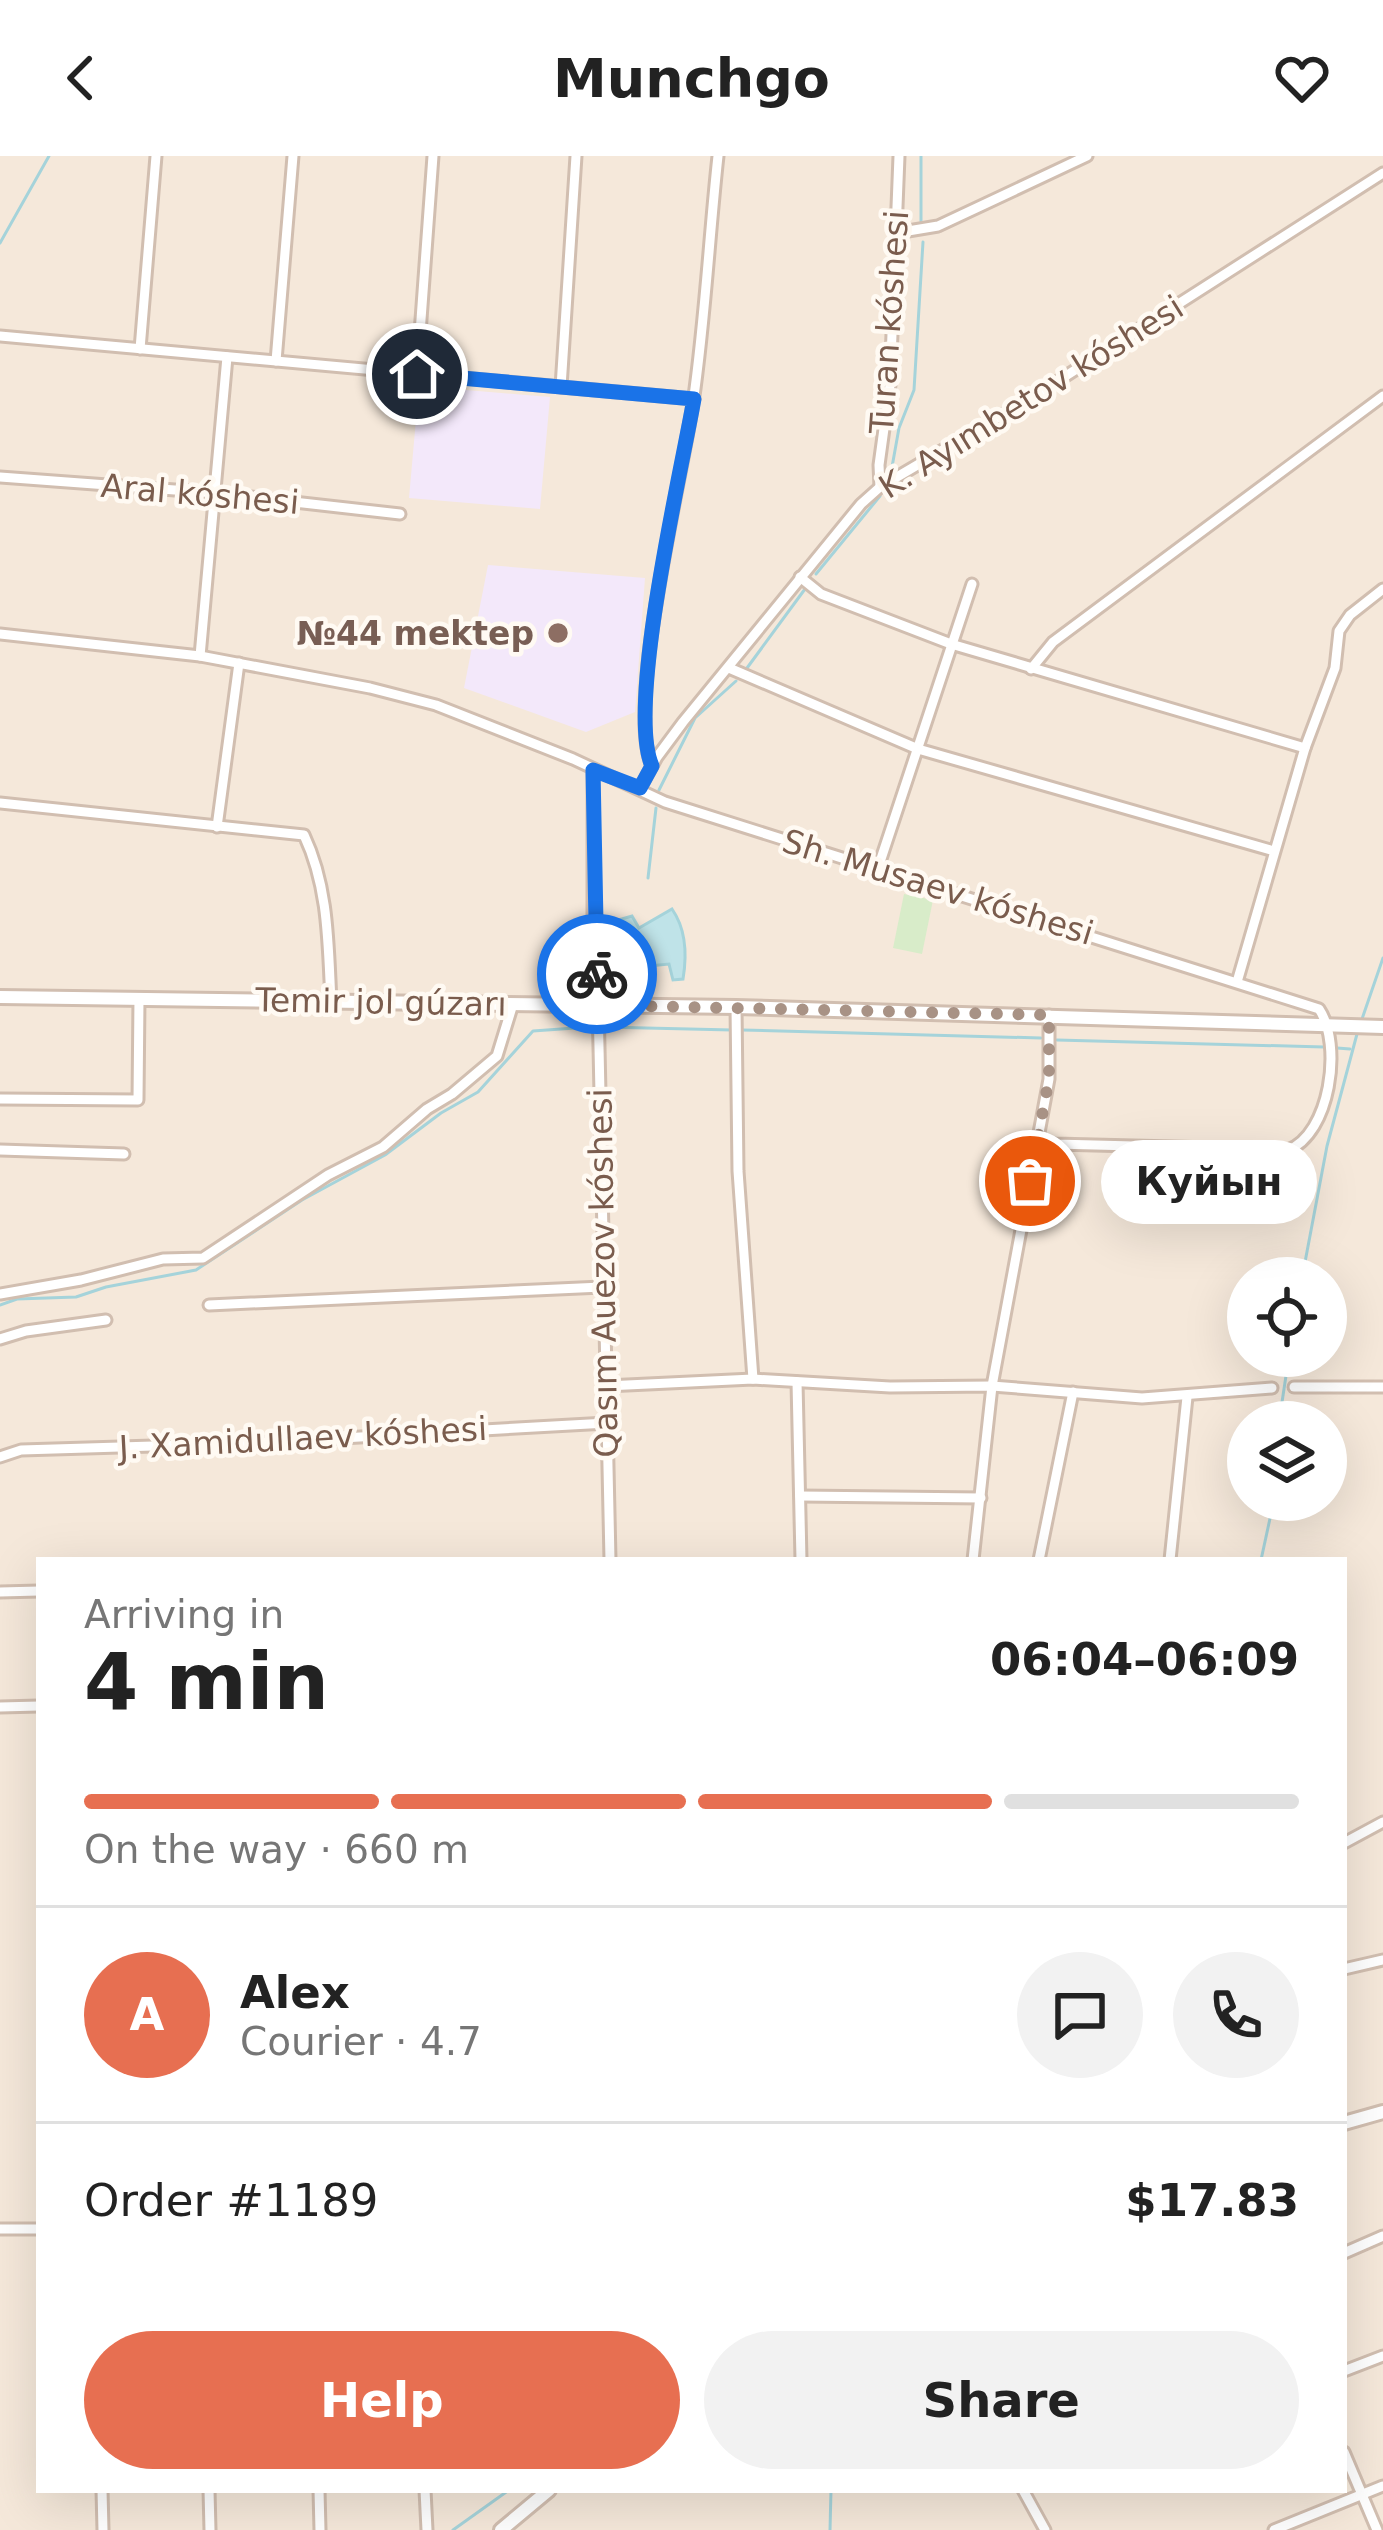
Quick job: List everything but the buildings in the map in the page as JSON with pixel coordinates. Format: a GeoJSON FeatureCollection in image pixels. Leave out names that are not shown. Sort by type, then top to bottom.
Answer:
{"type":"FeatureCollection","features":[{"type":"Feature","properties":{"kind":"street"},"geometry":{"type":"LineString","coordinates":[[140,349],[156,156]]}},
{"type":"Feature","properties":{"kind":"street"},"geometry":{"type":"LineString","coordinates":[[276,361],[293,156]]}},
{"type":"Feature","properties":{"kind":"street"},"geometry":{"type":"LineString","coordinates":[[417,374],[434,156]]}},
{"type":"Feature","properties":{"kind":"street"},"geometry":{"type":"LineString","coordinates":[[561,387],[575,156]]}},
{"type":"Feature","properties":{"kind":"street"},"geometry":{"type":"LineString","coordinates":[[652,766],[646,753],[645,684],[694,399],[718,156]]}},
{"type":"Feature","properties":{"kind":"street","name":"Turan kóshesi"},"geometry":{"type":"LineString","coordinates":[[880,487],[890,385],[899,156]]}},
{"type":"Feature","properties":{"kind":"street"},"geometry":{"type":"LineString","coordinates":[[896,233],[938,226],[1087,156]]}},
{"type":"Feature","properties":{"kind":"street","name":"K. Ayımbetov kóshesi"},"geometry":{"type":"LineString","coordinates":[[640,788],[652,766],[800,577],[880,487],[1036,395],[1383,173]]}},
{"type":"Feature","properties":{"kind":"street"},"geometry":{"type":"LineString","coordinates":[[0,336],[694,399]]}},
{"type":"Feature","properties":{"kind":"street"},"geometry":{"type":"LineString","coordinates":[[200,656],[227,357]]}},
{"type":"Feature","properties":{"kind":"street"},"geometry":{"type":"LineString","coordinates":[[1031,669],[1053,642],[1383,396]]}},
{"type":"Feature","properties":{"kind":"street","name":"Aral kóshesi"},"geometry":{"type":"LineString","coordinates":[[0,477],[215,493],[400,514]]}},
{"type":"Feature","properties":{"kind":"street"},"geometry":{"type":"LineString","coordinates":[[800,577],[821,594],[951,644],[1305,748]]}},
{"type":"Feature","properties":{"kind":"street"},"geometry":{"type":"LineString","coordinates":[[878,868],[972,584]]}},
{"type":"Feature","properties":{"kind":"street"},"geometry":{"type":"LineString","coordinates":[[1237,982],[1305,748],[1335,668],[1340,631],[1350,615],[1383,589]]}},
{"type":"Feature","properties":{"kind":"street","name":"Sh. Musaev kóshesi"},"geometry":{"type":"LineString","coordinates":[[0,634],[239,662],[436,705],[664,802],[1237,982],[1318,1010],[1333,1023]]}},
{"type":"Feature","properties":{"kind":"street"},"geometry":{"type":"LineString","coordinates":[[217,827],[239,662]]}},
{"type":"Feature","properties":{"kind":"street"},"geometry":{"type":"LineString","coordinates":[[729,668],[918,749],[1274,851]]}},
{"type":"Feature","properties":{"kind":"street","name":"Qasım Auezov kóshesi"},"geometry":{"type":"LineString","coordinates":[[593,770],[610,1557]]}},
{"type":"Feature","properties":{"kind":"street"},"geometry":{"type":"LineString","coordinates":[[0,803],[304,835],[325,904],[331,1002]]}},
{"type":"Feature","properties":{"kind":"street","name":"Temir jol gúzarı"},"geometry":{"type":"LineString","coordinates":[[0,997],[736,1007],[1382,1027]]}},
{"type":"Feature","properties":{"kind":"street"},"geometry":{"type":"LineString","coordinates":[[0,1099],[138,1100],[139,1000]]}},
{"type":"Feature","properties":{"kind":"street"},"geometry":{"type":"LineString","coordinates":[[0,1294],[163,1259],[203,1258],[328,1175],[383,1147],[427,1108],[452,1094],[497,1056],[513,1004]]}},
{"type":"Feature","properties":{"kind":"street"},"geometry":{"type":"LineString","coordinates":[[736,1007],[738,1171],[753,1379]]}},
{"type":"Feature","properties":{"kind":"street"},"geometry":{"type":"LineString","coordinates":[[973,1557],[992,1386],[1049,1078],[1049,1015]]}},
{"type":"Feature","properties":{"kind":"street"},"geometry":{"type":"LineString","coordinates":[[1038,1140],[1288,1150],[1303,1144],[1316,1130],[1332,1063],[1333,1023]]}},
{"type":"Feature","properties":{"kind":"street"},"geometry":{"type":"LineString","coordinates":[[0,1150],[124,1154]]}},
{"type":"Feature","properties":{"kind":"street"},"geometry":{"type":"LineString","coordinates":[[209,1305],[602,1287]]}},
{"type":"Feature","properties":{"kind":"street"},"geometry":{"type":"LineString","coordinates":[[0,1339],[106,1320]]}},
{"type":"Feature","properties":{"kind":"street"},"geometry":{"type":"LineString","coordinates":[[606,1386],[753,1379],[1186,1397],[1272,1388]]}},
{"type":"Feature","properties":{"kind":"street"},"geometry":{"type":"LineString","coordinates":[[797,1382],[801,1557]]}},
{"type":"Feature","properties":{"kind":"street"},"geometry":{"type":"LineString","coordinates":[[1294,1387],[1383,1387]]}},
{"type":"Feature","properties":{"kind":"street"},"geometry":{"type":"LineString","coordinates":[[1040,1557],[1072,1392]]}},
{"type":"Feature","properties":{"kind":"street"},"geometry":{"type":"LineString","coordinates":[[1170,1557],[1186,1397]]}},
{"type":"Feature","properties":{"kind":"street","name":"J. Xamidullaev kóshesi"},"geometry":{"type":"LineString","coordinates":[[0,1457],[21,1450],[252,1443],[607,1423]]}},
{"type":"Feature","properties":{"kind":"street"},"geometry":{"type":"LineString","coordinates":[[800,1496],[981,1498]]}},
{"type":"Feature","properties":{"kind":"street"},"geometry":{"type":"LineString","coordinates":[[0,1592],[36,1591]]}},
{"type":"Feature","properties":{"kind":"street"},"geometry":{"type":"LineString","coordinates":[[0,1707],[36,1706]]}},
{"type":"Feature","properties":{"kind":"street"},"geometry":{"type":"LineString","coordinates":[[1347,1842],[1383,1822]]}},
{"type":"Feature","properties":{"kind":"street"},"geometry":{"type":"LineString","coordinates":[[1347,1968],[1383,1960]]}},
{"type":"Feature","properties":{"kind":"street"},"geometry":{"type":"LineString","coordinates":[[1347,2122],[1383,2112]]}},
{"type":"Feature","properties":{"kind":"street"},"geometry":{"type":"LineString","coordinates":[[0,2229],[36,2229]]}},
{"type":"Feature","properties":{"kind":"street"},"geometry":{"type":"LineString","coordinates":[[1347,2252],[1383,2236]]}},
{"type":"Feature","properties":{"kind":"street"},"geometry":{"type":"LineString","coordinates":[[1347,2371],[1383,2356]]}},
{"type":"Feature","properties":{"kind":"street"},"geometry":{"type":"LineString","coordinates":[[1347,2459],[1377,2530]]}},
{"type":"Feature","properties":{"kind":"street"},"geometry":{"type":"LineString","coordinates":[[1274,2530],[1383,2486]]}},
{"type":"Feature","properties":{"kind":"street"},"geometry":{"type":"LineString","coordinates":[[101,2493],[103,2530]]}},
{"type":"Feature","properties":{"kind":"street"},"geometry":{"type":"LineString","coordinates":[[209,2493],[210,2530]]}},
{"type":"Feature","properties":{"kind":"street"},"geometry":{"type":"LineString","coordinates":[[319,2493],[320,2530]]}},
{"type":"Feature","properties":{"kind":"street"},"geometry":{"type":"LineString","coordinates":[[425,2493],[427,2530]]}},
{"type":"Feature","properties":{"kind":"street"},"geometry":{"type":"LineString","coordinates":[[501,2530],[545,2493]]}},
{"type":"Feature","properties":{"kind":"street"},"geometry":{"type":"LineString","coordinates":[[1025,2493],[1045,2530]]}},
{"type":"Feature","properties":{"kind":"shaded area"},"geometry":{"type":"Polygon","coordinates":[[[0,156],[1383,156],[1383,2530],[0,2530],[0,156]]]}},
{"type":"Feature","properties":{"kind":"shaded area"},"geometry":{"type":"Polygon","coordinates":[[[419,386],[550,397],[540,509],[409,498],[419,386]]]}},
{"type":"Feature","properties":{"kind":"shaded area","name":"№44 mektep"},"geometry":{"type":"Polygon","coordinates":[[[488,565],[645,578],[635,712],[586,732],[464,688],[488,565]]]}},
{"type":"Feature","properties":{"kind":"green space"},"geometry":{"type":"Polygon","coordinates":[[[904,894],[933,900],[922,954],[893,948],[904,894]]]}},
{"type":"Feature","properties":{"kind":"water"},"geometry":{"type":"Polygon","coordinates":[[[672,909],[684,942],[683,979],[673,980],[669,964],[628,968],[623,993],[615,994],[608,971],[616,948],[611,933],[618,920],[632,916],[639,928],[672,909]]]}},
{"type":"Feature","properties":{"kind":"waterway"},"geometry":{"type":"LineString","coordinates":[[0,243],[49,156]]}},
{"type":"Feature","properties":{"kind":"waterway"},"geometry":{"type":"LineString","coordinates":[[921,156],[921,221]]}},
{"type":"Feature","properties":{"kind":"waterway"},"geometry":{"type":"LineString","coordinates":[[892,467],[899,428],[914,390],[923,242]]}},
{"type":"Feature","properties":{"kind":"waterway"},"geometry":{"type":"LineString","coordinates":[[816,574],[880,496]]}},
{"type":"Feature","properties":{"kind":"waterway"},"geometry":{"type":"LineString","coordinates":[[747,668],[805,589]]}},
{"type":"Feature","properties":{"kind":"waterway"},"geometry":{"type":"LineString","coordinates":[[659,790],[695,718],[736,681]]}},
{"type":"Feature","properties":{"kind":"waterway"},"geometry":{"type":"LineString","coordinates":[[648,878],[656,808]]}},
{"type":"Feature","properties":{"kind":"waterway"},"geometry":{"type":"LineString","coordinates":[[547,989],[588,947]]}},
{"type":"Feature","properties":{"kind":"waterway"},"geometry":{"type":"LineString","coordinates":[[1362,1019],[1383,958]]}},
{"type":"Feature","properties":{"kind":"waterway"},"geometry":{"type":"LineString","coordinates":[[0,1305],[17,1299],[76,1297],[196,1270],[302,1200],[385,1155],[478,1092],[533,1031],[589,1027]]}},
{"type":"Feature","properties":{"kind":"waterway"},"geometry":{"type":"LineString","coordinates":[[603,1027],[732,1030]]}},
{"type":"Feature","properties":{"kind":"waterway"},"geometry":{"type":"LineString","coordinates":[[742,1030],[1041,1038]]}},
{"type":"Feature","properties":{"kind":"waterway"},"geometry":{"type":"LineString","coordinates":[[1306,1257],[1327,1146],[1357,1034]]}},
{"type":"Feature","properties":{"kind":"waterway"},"geometry":{"type":"LineString","coordinates":[[1057,1040],[1324,1047]]}},
{"type":"Feature","properties":{"kind":"waterway"},"geometry":{"type":"LineString","coordinates":[[1337,1048],[1350,1049]]}},
{"type":"Feature","properties":{"kind":"waterway"},"geometry":{"type":"LineString","coordinates":[[1282,1401],[1286,1377]]}},
{"type":"Feature","properties":{"kind":"waterway"},"geometry":{"type":"LineString","coordinates":[[1262,1557],[1269,1521]]}},
{"type":"Feature","properties":{"kind":"waterway"},"geometry":{"type":"LineString","coordinates":[[453,2530],[505,2493]]}},
{"type":"Feature","properties":{"kind":"waterway"},"geometry":{"type":"LineString","coordinates":[[830,2530],[831,2493]]}},
{"type":"Feature","properties":{"kind":"way so far"},"geometry":{"type":"LineString","coordinates":[[597,974],[596,1005],[1049,1015],[1049,1078],[1030,1181]]}},
{"type":"Feature","properties":{"kind":"place","name":"№44 mektep"},"geometry":{"type":"Point","coordinates":[558,633]}},
{"type":"Feature","properties":{"kind":"place","name":"Куйын"},"geometry":{"type":"Point","coordinates":[1030,1181]}},
{"type":"Feature","properties":{"kind":"route"},"geometry":{"type":"LineString","coordinates":[[417,374],[694,399],[645,684],[646,753],[652,766],[640,788],[593,770],[597,974]]}}]}
